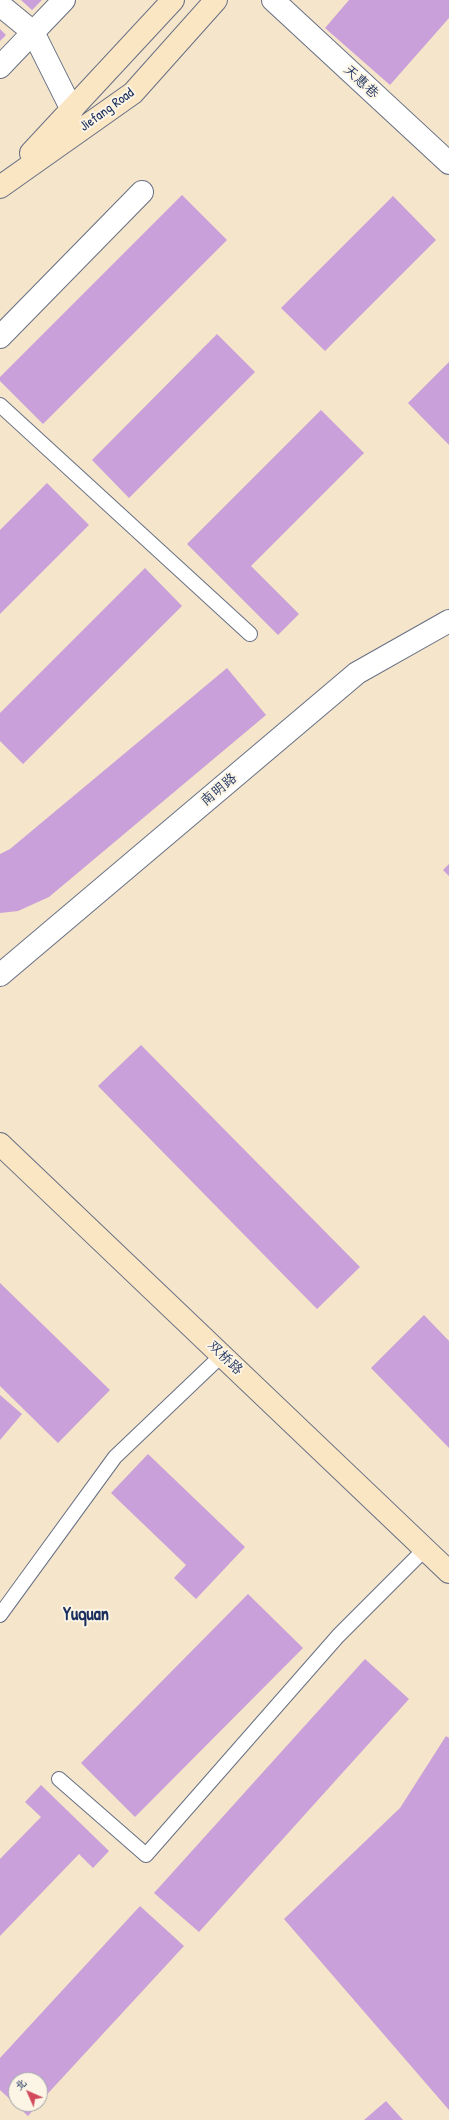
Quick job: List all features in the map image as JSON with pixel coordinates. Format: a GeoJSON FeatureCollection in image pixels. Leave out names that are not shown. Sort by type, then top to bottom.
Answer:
{"type":"FeatureCollection","features":[{"type":"Feature","properties":{"kind":"main road","name":"Jiefang Road"},"geometry":{"type":"LineString","coordinates":[[0,186],[173,0]]}},
{"type":"Feature","properties":{"kind":"main road","name":"Jiefang Road"},"geometry":{"type":"LineString","coordinates":[[0,186],[134,93],[216,0]]}},
{"type":"Feature","properties":{"kind":"main road","name":"双桥路"},"geometry":{"type":"LineString","coordinates":[[0,1144],[426,1548],[449,1572]]}},
{"type":"Feature","properties":{"kind":"street"},"geometry":{"type":"LineString","coordinates":[[0,67],[64,0]]}},
{"type":"Feature","properties":{"kind":"street","name":"天惠巷"},"geometry":{"type":"LineString","coordinates":[[272,0],[449,163]]}},
{"type":"Feature","properties":{"kind":"street"},"geometry":{"type":"LineString","coordinates":[[0,5],[33,32],[72,110]]}},
{"type":"Feature","properties":{"kind":"street"},"geometry":{"type":"LineString","coordinates":[[0,337],[142,192]]}},
{"type":"Feature","properties":{"kind":"street","name":"南明路"},"geometry":{"type":"LineString","coordinates":[[0,975],[357,673],[449,621]]}},
{"type":"Feature","properties":{"kind":"lane"},"geometry":{"type":"LineString","coordinates":[[0,405],[250,634]]}},
{"type":"Feature","properties":{"kind":"lane"},"geometry":{"type":"LineString","coordinates":[[0,1615],[115,1457],[222,1355]]}},
{"type":"Feature","properties":{"kind":"lane"},"geometry":{"type":"LineString","coordinates":[[59,1779],[146,1855],[338,1636],[426,1548]]}},
{"type":"Feature","properties":{"kind":"building"},"geometry":{"type":"Polygon","coordinates":[[[21,0],[42,0],[32,10],[21,0]]]}},
{"type":"Feature","properties":{"kind":"building"},"geometry":{"type":"Polygon","coordinates":[[[349,0],[449,0],[449,18],[390,85],[325,28],[349,0]]]}},
{"type":"Feature","properties":{"kind":"building"},"geometry":{"type":"Polygon","coordinates":[[[0,29],[6,35],[0,41],[0,29]]]}},
{"type":"Feature","properties":{"kind":"building"},"geometry":{"type":"Polygon","coordinates":[[[182,195],[227,240],[43,424],[0,381],[0,377],[182,195]]]}},
{"type":"Feature","properties":{"kind":"building"},"geometry":{"type":"Polygon","coordinates":[[[393,196],[436,240],[325,351],[281,308],[393,196]]]}},
{"type":"Feature","properties":{"kind":"building"},"geometry":{"type":"Polygon","coordinates":[[[217,334],[255,372],[129,498],[92,460],[217,334]]]}},
{"type":"Feature","properties":{"kind":"building"},"geometry":{"type":"Polygon","coordinates":[[[449,362],[449,445],[408,403],[449,362]]]}},
{"type":"Feature","properties":{"kind":"building"},"geometry":{"type":"Polygon","coordinates":[[[321,410],[364,453],[251,566],[299,614],[278,635],[187,544],[321,410]]]}},
{"type":"Feature","properties":{"kind":"building"},"geometry":{"type":"Polygon","coordinates":[[[47,483],[89,525],[0,614],[0,530],[47,483]]]}},
{"type":"Feature","properties":{"kind":"building"},"geometry":{"type":"Polygon","coordinates":[[[145,568],[182,606],[23,764],[0,741],[0,713],[145,568]]]}},
{"type":"Feature","properties":{"kind":"building"},"geometry":{"type":"Polygon","coordinates":[[[227,668],[266,715],[49,897],[18,911],[0,913],[0,854],[10,849],[227,668]]]}},
{"type":"Feature","properties":{"kind":"building"},"geometry":{"type":"Polygon","coordinates":[[[449,864],[449,876],[443,870],[449,864]]]}},
{"type":"Feature","properties":{"kind":"building"},"geometry":{"type":"Polygon","coordinates":[[[141,1045],[360,1267],[317,1309],[98,1086],[141,1045]]]}},
{"type":"Feature","properties":{"kind":"building"},"geometry":{"type":"Polygon","coordinates":[[[0,1283],[110,1390],[58,1443],[0,1386],[0,1283]]]}},
{"type":"Feature","properties":{"kind":"building"},"geometry":{"type":"Polygon","coordinates":[[[424,1315],[449,1341],[449,1448],[371,1368],[424,1315]]]}},
{"type":"Feature","properties":{"kind":"building"},"geometry":{"type":"Polygon","coordinates":[[[0,1395],[22,1414],[0,1440],[0,1395]]]}},
{"type":"Feature","properties":{"kind":"building"},"geometry":{"type":"Polygon","coordinates":[[[148,1454],[245,1547],[196,1599],[174,1578],[186,1565],[111,1493],[148,1454]]]}},
{"type":"Feature","properties":{"kind":"building"},"geometry":{"type":"Polygon","coordinates":[[[248,1594],[303,1648],[135,1817],[81,1763],[248,1594]]]}},
{"type":"Feature","properties":{"kind":"building"},"geometry":{"type":"Polygon","coordinates":[[[365,1659],[409,1699],[199,1932],[154,1893],[365,1659]]]}},
{"type":"Feature","properties":{"kind":"building"},"geometry":{"type":"Polygon","coordinates":[[[446,1736],[449,1738],[449,2110],[284,1919],[400,1808],[446,1736]]]}},
{"type":"Feature","properties":{"kind":"building"},"geometry":{"type":"Polygon","coordinates":[[[41,1785],[109,1851],[93,1868],[79,1854],[0,1936],[0,1859],[41,1817],[25,1802],[41,1785]]]}},
{"type":"Feature","properties":{"kind":"building"},"geometry":{"type":"Polygon","coordinates":[[[140,1906],[184,1946],[48,2093],[48,2072],[8,2072],[8,2097],[0,2090],[0,2058],[140,1906]]]}},
{"type":"Feature","properties":{"kind":"building"},"geometry":{"type":"Polygon","coordinates":[[[386,2101],[403,2120],[364,2120],[386,2101]]]}},
{"type":"Feature","properties":{"kind":"building"},"geometry":{"type":"Polygon","coordinates":[[[24,2112],[31,2112],[28,2116],[24,2112]]]}},
{"type":"Feature","properties":{"kind":"district","name":"Yuquan"},"geometry":{"type":"Point","coordinates":[86,1615]}}]}
